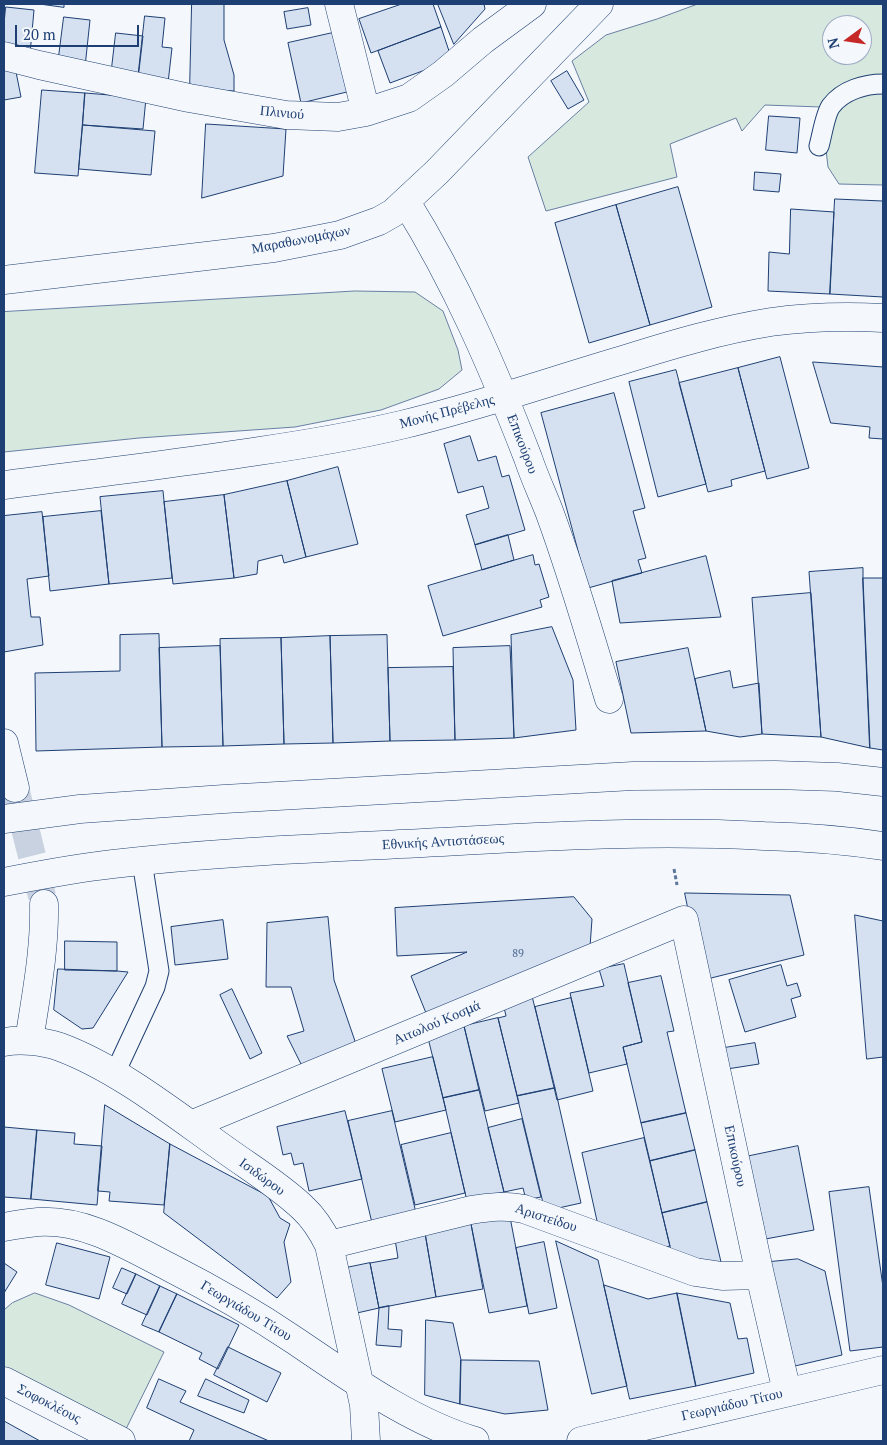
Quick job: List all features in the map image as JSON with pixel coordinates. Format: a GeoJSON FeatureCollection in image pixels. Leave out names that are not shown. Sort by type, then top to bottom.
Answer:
{"type":"FeatureCollection","features":[{"type":"Feature","properties":{"kind":"street"},"geometry":{"type":"LineString","coordinates":[[339,4],[366,112]]}},
{"type":"Feature","properties":{"kind":"street","name":"Πλινιού"},"geometry":{"type":"LineString","coordinates":[[4,56],[189,98],[286,115],[338,117],[366,112],[405,100],[422,91],[532,4]]}},
{"type":"Feature","properties":{"kind":"street","name":"Μαραθωνομάχων"},"geometry":{"type":"LineString","coordinates":[[4,280],[274,248],[340,234],[379,221],[393,213],[437,172],[595,5]]}},
{"type":"Feature","properties":{"kind":"street","name":"Επικούρου"},"geometry":{"type":"LineString","coordinates":[[406,202],[425,232],[467,312],[503,396],[549,513],[588,629],[609,699]]}},
{"type":"Feature","properties":{"kind":"street","name":"Μονής Πρέβελης"},"geometry":{"type":"LineString","coordinates":[[4,485],[191,461],[335,439],[401,425],[474,406],[662,348],[734,329],[813,318],[846,316],[883,318]]}},
{"type":"Feature","properties":{"kind":"street"},"geometry":{"type":"LineString","coordinates":[[4,743],[15,788]]}},
{"type":"Feature","properties":{"kind":"street"},"geometry":{"type":"LineString","coordinates":[[4,819],[89,809],[224,798],[633,776],[774,775],[837,777],[883,782]]}},
{"type":"Feature","properties":{"kind":"street","name":"Εθνικής Αντιστάσεως"},"geometry":{"type":"LineString","coordinates":[[4,882],[89,867],[142,861],[321,847],[563,836],[666,832],[810,837],[883,846]]}},
{"type":"Feature","properties":{"kind":"street"},"geometry":{"type":"LineString","coordinates":[[16,1041],[42,953],[44,904]]}},
{"type":"Feature","properties":{"kind":"street","name":"Επικούρου"},"geometry":{"type":"LineString","coordinates":[[684,920],[787,1392]]}},
{"type":"Feature","properties":{"kind":"street","name":"Αιτωλού Κοσμά"},"geometry":{"type":"LineString","coordinates":[[190,1125],[684,920]]}},
{"type":"Feature","properties":{"kind":"street","name":"Ισιδώρου"},"geometry":{"type":"LineString","coordinates":[[16,1041],[58,1047],[115,1073],[288,1195],[303,1208],[329,1245],[360,1385],[366,1418],[366,1441]]}},
{"type":"Feature","properties":{"kind":"street","name":"Αριστείδου"},"geometry":{"type":"LineString","coordinates":[[329,1245],[471,1210],[494,1206],[511,1206],[524,1209],[695,1272],[722,1276],[760,1275]]}},
{"type":"Feature","properties":{"kind":"street","name":"Γεωργιάδου Τίτου"},"geometry":{"type":"LineString","coordinates":[[4,1227],[38,1222],[60,1223],[78,1226],[123,1243],[250,1311],[360,1385],[439,1428],[475,1441]]}},
{"type":"Feature","properties":{"kind":"street","name":"Γεωργιάδου Τίτου"},"geometry":{"type":"LineString","coordinates":[[581,1441],[883,1370]]}},
{"type":"Feature","properties":{"kind":"street","name":"Σοφοκλέους"},"geometry":{"type":"LineString","coordinates":[[4,1381],[122,1441]]}},
{"type":"Feature","properties":{"kind":"lane"},"geometry":{"type":"LineString","coordinates":[[819,146],[831,106],[841,96],[846,92],[874,84],[883,84]]}},
{"type":"Feature","properties":{"kind":"lane"},"geometry":{"type":"LineString","coordinates":[[115,1073],[155,987],[158,971],[142,861]]}},
{"type":"Feature","properties":{"kind":"path"},"geometry":{"type":"LineString","coordinates":[[666,832],[684,920]]}},
{"type":"Feature","properties":{"kind":"shaded area"},"geometry":{"type":"Polygon","coordinates":[[[698,4],[883,4],[883,185],[839,184],[828,167],[821,107],[765,105],[742,131],[736,118],[670,144],[677,177],[546,211],[528,157],[589,102],[572,61],[606,35],[698,4]]]}},
{"type":"Feature","properties":{"kind":"shaded area"},"geometry":{"type":"Polygon","coordinates":[[[355,291],[415,292],[443,311],[458,350],[462,370],[439,389],[381,410],[295,427],[139,438],[4,452],[4,312],[355,291]]]}},
{"type":"Feature","properties":{"kind":"shaded area"},"geometry":{"type":"Polygon","coordinates":[[[35,1293],[69,1305],[164,1352],[124,1433],[4,1371],[4,1310],[12,1303],[35,1293]]]}},
{"type":"Feature","properties":{"kind":"building"},"geometry":{"type":"Polygon","coordinates":[[[40,4],[64,4],[64,7],[40,4]]]}},
{"type":"Feature","properties":{"kind":"building"},"geometry":{"type":"Polygon","coordinates":[[[192,4],[224,4],[224,40],[234,75],[234,91],[190,89],[192,4]]]}},
{"type":"Feature","properties":{"kind":"building"},"geometry":{"type":"Polygon","coordinates":[[[402,4],[433,4],[441,27],[371,53],[359,19],[402,4]]]}},
{"type":"Feature","properties":{"kind":"building"},"geometry":{"type":"Polygon","coordinates":[[[438,4],[484,4],[485,9],[454,44],[438,4]]]}},
{"type":"Feature","properties":{"kind":"building"},"geometry":{"type":"Polygon","coordinates":[[[6,7],[34,10],[30,54],[4,51],[6,7]]]}},
{"type":"Feature","properties":{"kind":"building"},"geometry":{"type":"Polygon","coordinates":[[[308,8],[311,25],[287,29],[284,12],[308,8]]]}},
{"type":"Feature","properties":{"kind":"building"},"geometry":{"type":"Polygon","coordinates":[[[145,16],[165,18],[162,47],[172,48],[168,83],[138,79],[145,16]]]}},
{"type":"Feature","properties":{"kind":"building"},"geometry":{"type":"Polygon","coordinates":[[[64,17],[90,20],[85,67],[58,64],[64,17]]]}},
{"type":"Feature","properties":{"kind":"building"},"geometry":{"type":"Polygon","coordinates":[[[441,27],[449,51],[444,63],[390,83],[378,51],[441,27]]]}},
{"type":"Feature","properties":{"kind":"building"},"geometry":{"type":"Polygon","coordinates":[[[337,32],[351,91],[301,103],[288,43],[337,32]]]}},
{"type":"Feature","properties":{"kind":"building"},"geometry":{"type":"Polygon","coordinates":[[[116,33],[143,36],[138,79],[111,76],[116,33]]]}},
{"type":"Feature","properties":{"kind":"building"},"geometry":{"type":"Polygon","coordinates":[[[15,67],[21,97],[4,100],[4,69],[15,67]]]}},
{"type":"Feature","properties":{"kind":"building"},"geometry":{"type":"Polygon","coordinates":[[[567,71],[584,100],[568,109],[551,81],[567,71]]]}},
{"type":"Feature","properties":{"kind":"building"},"geometry":{"type":"Polygon","coordinates":[[[42,90],[85,93],[78,176],[35,173],[42,90]]]}},
{"type":"Feature","properties":{"kind":"building"},"geometry":{"type":"Polygon","coordinates":[[[85,93],[146,98],[143,129],[83,125],[85,93]]]}},
{"type":"Feature","properties":{"kind":"building"},"geometry":{"type":"Polygon","coordinates":[[[769,116],[800,118],[797,153],[766,150],[769,116]]]}},
{"type":"Feature","properties":{"kind":"building"},"geometry":{"type":"Polygon","coordinates":[[[206,124],[286,129],[283,176],[202,198],[206,124]]]}},
{"type":"Feature","properties":{"kind":"building"},"geometry":{"type":"Polygon","coordinates":[[[83,125],[155,131],[151,175],[79,169],[83,125]]]}},
{"type":"Feature","properties":{"kind":"building"},"geometry":{"type":"Polygon","coordinates":[[[755,172],[781,174],[779,192],[754,190],[755,172]]]}},
{"type":"Feature","properties":{"kind":"building"},"geometry":{"type":"Polygon","coordinates":[[[678,187],[712,307],[650,325],[616,205],[678,187]]]}},
{"type":"Feature","properties":{"kind":"building"},"geometry":{"type":"Polygon","coordinates":[[[835,199],[883,201],[883,297],[830,294],[835,199]]]}},
{"type":"Feature","properties":{"kind":"building"},"geometry":{"type":"Polygon","coordinates":[[[616,205],[650,325],[589,343],[555,223],[616,205]]]}},
{"type":"Feature","properties":{"kind":"building"},"geometry":{"type":"Polygon","coordinates":[[[791,209],[834,212],[830,294],[768,291],[769,252],[789,254],[791,209]]]}},
{"type":"Feature","properties":{"kind":"building"},"geometry":{"type":"Polygon","coordinates":[[[780,357],[809,468],[767,479],[738,368],[780,357]]]}},
{"type":"Feature","properties":{"kind":"building"},"geometry":{"type":"Polygon","coordinates":[[[813,362],[883,367],[883,439],[869,438],[870,427],[831,423],[813,362]]]}},
{"type":"Feature","properties":{"kind":"building"},"geometry":{"type":"Polygon","coordinates":[[[738,368],[765,471],[731,480],[732,486],[708,492],[679,383],[738,368]]]}},
{"type":"Feature","properties":{"kind":"building"},"geometry":{"type":"Polygon","coordinates":[[[676,370],[706,484],[658,497],[629,382],[676,370]]]}},
{"type":"Feature","properties":{"kind":"building"},"geometry":{"type":"Polygon","coordinates":[[[614,393],[645,508],[633,511],[646,558],[638,560],[642,573],[588,588],[541,413],[614,393]]]}},
{"type":"Feature","properties":{"kind":"building"},"geometry":{"type":"Polygon","coordinates":[[[470,436],[478,461],[496,456],[502,477],[509,475],[525,530],[475,545],[466,515],[489,508],[483,486],[458,493],[444,444],[470,436]]]}},
{"type":"Feature","properties":{"kind":"building"},"geometry":{"type":"Polygon","coordinates":[[[338,467],[358,544],[306,557],[287,481],[338,467]]]}},
{"type":"Feature","properties":{"kind":"building"},"geometry":{"type":"Polygon","coordinates":[[[287,481],[306,557],[284,563],[282,555],[258,561],[257,574],[234,578],[224,495],[287,481]]]}},
{"type":"Feature","properties":{"kind":"building"},"geometry":{"type":"Polygon","coordinates":[[[163,491],[172,578],[109,584],[100,497],[163,491]]]}},
{"type":"Feature","properties":{"kind":"building"},"geometry":{"type":"Polygon","coordinates":[[[224,495],[234,578],[173,584],[164,502],[224,495]]]}},
{"type":"Feature","properties":{"kind":"building"},"geometry":{"type":"Polygon","coordinates":[[[101,511],[109,584],[50,591],[43,517],[101,511]]]}},
{"type":"Feature","properties":{"kind":"building"},"geometry":{"type":"Polygon","coordinates":[[[42,512],[49,576],[27,579],[31,617],[40,617],[43,645],[4,652],[4,516],[42,512]]]}},
{"type":"Feature","properties":{"kind":"building"},"geometry":{"type":"Polygon","coordinates":[[[508,535],[514,560],[482,570],[475,545],[508,535]]]}},
{"type":"Feature","properties":{"kind":"building"},"geometry":{"type":"Polygon","coordinates":[[[533,555],[535,565],[539,564],[549,597],[540,600],[542,607],[443,636],[428,586],[533,555]]]}},
{"type":"Feature","properties":{"kind":"building"},"geometry":{"type":"Polygon","coordinates":[[[706,556],[721,617],[620,623],[612,581],[706,556]]]}},
{"type":"Feature","properties":{"kind":"building"},"geometry":{"type":"Polygon","coordinates":[[[863,568],[870,748],[821,737],[809,572],[863,568]]]}},
{"type":"Feature","properties":{"kind":"building"},"geometry":{"type":"Polygon","coordinates":[[[863,578],[883,578],[883,750],[870,748],[863,578]]]}},
{"type":"Feature","properties":{"kind":"building"},"geometry":{"type":"Polygon","coordinates":[[[811,593],[821,737],[762,734],[752,598],[811,593]]]}},
{"type":"Feature","properties":{"kind":"building"},"geometry":{"type":"Polygon","coordinates":[[[552,627],[573,680],[576,730],[514,738],[511,635],[552,627]]]}},
{"type":"Feature","properties":{"kind":"building"},"geometry":{"type":"Polygon","coordinates":[[[159,634],[162,747],[36,751],[35,673],[120,671],[120,635],[159,634]]]}},
{"type":"Feature","properties":{"kind":"building"},"geometry":{"type":"Polygon","coordinates":[[[387,635],[390,741],[333,743],[330,636],[387,635]]]}},
{"type":"Feature","properties":{"kind":"building"},"geometry":{"type":"Polygon","coordinates":[[[330,636],[333,743],[284,744],[281,638],[330,636]]]}},
{"type":"Feature","properties":{"kind":"building"},"geometry":{"type":"Polygon","coordinates":[[[281,638],[284,744],[223,746],[220,639],[281,638]]]}},
{"type":"Feature","properties":{"kind":"building"},"geometry":{"type":"Polygon","coordinates":[[[220,646],[223,746],[162,747],[159,648],[220,646]]]}},
{"type":"Feature","properties":{"kind":"building"},"geometry":{"type":"Polygon","coordinates":[[[510,646],[514,738],[455,740],[453,648],[510,646]]]}},
{"type":"Feature","properties":{"kind":"building"},"geometry":{"type":"Polygon","coordinates":[[[688,648],[706,731],[631,733],[616,662],[688,648]]]}},
{"type":"Feature","properties":{"kind":"building"},"geometry":{"type":"Polygon","coordinates":[[[453,667],[455,740],[390,741],[388,668],[453,667]]]}},
{"type":"Feature","properties":{"kind":"building"},"geometry":{"type":"Polygon","coordinates":[[[730,671],[733,688],[759,683],[762,734],[740,737],[706,731],[695,679],[730,671]]]}},
{"type":"Feature","properties":{"kind":"building"},"geometry":{"type":"Polygon","coordinates":[[[685,893],[790,895],[804,955],[703,980],[685,893]]]}},
{"type":"Feature","properties":{"kind":"building"},"geometry":{"type":"Polygon","coordinates":[[[574,897],[592,919],[590,947],[426,1013],[411,976],[467,952],[397,956],[395,908],[574,897]]]}},
{"type":"Feature","properties":{"kind":"building"},"geometry":{"type":"Polygon","coordinates":[[[855,915],[883,921],[883,1057],[867,1059],[855,915]]]}},
{"type":"Feature","properties":{"kind":"building"},"geometry":{"type":"Polygon","coordinates":[[[328,917],[334,980],[356,1044],[302,1066],[287,1036],[304,1031],[291,987],[266,987],[267,923],[328,917]]]}},
{"type":"Feature","properties":{"kind":"building"},"geometry":{"type":"Polygon","coordinates":[[[223,920],[228,959],[175,965],[171,927],[223,920]]]}},
{"type":"Feature","properties":{"kind":"building"},"geometry":{"type":"Polygon","coordinates":[[[65,941],[117,942],[117,971],[65,970],[65,941]]]}},
{"type":"Feature","properties":{"kind":"building"},"geometry":{"type":"Polygon","coordinates":[[[624,964],[642,1042],[623,1047],[627,1064],[589,1073],[570,993],[604,986],[599,969],[624,964]]]}},
{"type":"Feature","properties":{"kind":"building"},"geometry":{"type":"Polygon","coordinates":[[[781,965],[787,986],[797,983],[801,996],[791,999],[796,1017],[745,1032],[729,980],[781,965]]]}},
{"type":"Feature","properties":{"kind":"building"},"geometry":{"type":"Polygon","coordinates":[[[58,969],[128,972],[93,1028],[82,1029],[54,1010],[58,969]]]}},
{"type":"Feature","properties":{"kind":"building"},"geometry":{"type":"Polygon","coordinates":[[[661,976],[674,1031],[667,1032],[686,1113],[641,1123],[623,1047],[642,1042],[628,983],[661,976]]]}},
{"type":"Feature","properties":{"kind":"building"},"geometry":{"type":"Polygon","coordinates":[[[232,989],[262,1053],[250,1059],[220,995],[232,989]]]}},
{"type":"Feature","properties":{"kind":"building"},"geometry":{"type":"Polygon","coordinates":[[[532,996],[555,1088],[517,1096],[498,1018],[506,1016],[503,1003],[532,996]]]}},
{"type":"Feature","properties":{"kind":"building"},"geometry":{"type":"Polygon","coordinates":[[[571,998],[593,1091],[557,1100],[535,1007],[571,998]]]}},
{"type":"Feature","properties":{"kind":"building"},"geometry":{"type":"Polygon","coordinates":[[[498,1018],[519,1103],[485,1111],[464,1026],[498,1018]]]}},
{"type":"Feature","properties":{"kind":"building"},"geometry":{"type":"Polygon","coordinates":[[[464,1026],[479,1090],[443,1098],[427,1034],[464,1026]]]}},
{"type":"Feature","properties":{"kind":"building"},"geometry":{"type":"Polygon","coordinates":[[[755,1043],[759,1064],[727,1069],[724,1048],[755,1043]]]}},
{"type":"Feature","properties":{"kind":"building"},"geometry":{"type":"Polygon","coordinates":[[[433,1057],[446,1110],[395,1122],[382,1069],[433,1057]]]}},
{"type":"Feature","properties":{"kind":"building"},"geometry":{"type":"Polygon","coordinates":[[[555,1088],[581,1203],[545,1211],[517,1096],[555,1088]]]}},
{"type":"Feature","properties":{"kind":"building"},"geometry":{"type":"Polygon","coordinates":[[[479,1090],[504,1192],[467,1201],[443,1098],[479,1090]]]}},
{"type":"Feature","properties":{"kind":"building"},"geometry":{"type":"Polygon","coordinates":[[[105,1105],[170,1144],[164,1205],[109,1201],[110,1192],[98,1191],[105,1105]]]}},
{"type":"Feature","properties":{"kind":"building"},"geometry":{"type":"Polygon","coordinates":[[[345,1111],[362,1179],[309,1191],[303,1163],[294,1165],[291,1153],[283,1155],[277,1127],[345,1111]]]}},
{"type":"Feature","properties":{"kind":"building"},"geometry":{"type":"Polygon","coordinates":[[[392,1111],[416,1213],[372,1223],[348,1121],[392,1111]]]}},
{"type":"Feature","properties":{"kind":"building"},"geometry":{"type":"Polygon","coordinates":[[[686,1113],[695,1150],[650,1161],[641,1123],[686,1113]]]}},
{"type":"Feature","properties":{"kind":"building"},"geometry":{"type":"Polygon","coordinates":[[[522,1119],[541,1197],[526,1200],[523,1188],[504,1192],[488,1128],[522,1119]]]}},
{"type":"Feature","properties":{"kind":"building"},"geometry":{"type":"Polygon","coordinates":[[[4,1127],[37,1130],[31,1199],[4,1197],[4,1127]]]}},
{"type":"Feature","properties":{"kind":"building"},"geometry":{"type":"Polygon","coordinates":[[[37,1130],[75,1133],[74,1144],[102,1146],[97,1205],[31,1199],[37,1130]]]}},
{"type":"Feature","properties":{"kind":"building"},"geometry":{"type":"Polygon","coordinates":[[[451,1133],[465,1193],[415,1205],[401,1145],[451,1133]]]}},
{"type":"Feature","properties":{"kind":"building"},"geometry":{"type":"Polygon","coordinates":[[[644,1138],[670,1246],[654,1249],[599,1230],[582,1153],[644,1138]]]}},
{"type":"Feature","properties":{"kind":"building"},"geometry":{"type":"Polygon","coordinates":[[[170,1144],[268,1196],[280,1218],[290,1224],[284,1242],[291,1282],[277,1298],[164,1213],[170,1144]]]}},
{"type":"Feature","properties":{"kind":"building"},"geometry":{"type":"Polygon","coordinates":[[[798,1146],[814,1230],[760,1240],[745,1157],[798,1146]]]}},
{"type":"Feature","properties":{"kind":"building"},"geometry":{"type":"Polygon","coordinates":[[[695,1150],[707,1202],[662,1213],[650,1161],[695,1150]]]}},
{"type":"Feature","properties":{"kind":"building"},"geometry":{"type":"Polygon","coordinates":[[[869,1187],[883,1287],[883,1347],[850,1351],[829,1192],[869,1187]]]}},
{"type":"Feature","properties":{"kind":"building"},"geometry":{"type":"Polygon","coordinates":[[[707,1202],[721,1262],[717,1267],[672,1255],[662,1213],[707,1202]]]}},
{"type":"Feature","properties":{"kind":"building"},"geometry":{"type":"Polygon","coordinates":[[[510,1217],[527,1306],[489,1313],[471,1224],[510,1217]]]}},
{"type":"Feature","properties":{"kind":"building"},"geometry":{"type":"Polygon","coordinates":[[[471,1224],[483,1289],[436,1297],[425,1233],[471,1224]]]}},
{"type":"Feature","properties":{"kind":"building"},"geometry":{"type":"Polygon","coordinates":[[[425,1233],[436,1297],[379,1308],[370,1263],[398,1258],[395,1239],[425,1233]]]}},
{"type":"Feature","properties":{"kind":"building"},"geometry":{"type":"Polygon","coordinates":[[[556,1241],[598,1260],[627,1386],[592,1394],[556,1241]]]}},
{"type":"Feature","properties":{"kind":"building"},"geometry":{"type":"Polygon","coordinates":[[[544,1242],[557,1308],[529,1314],[516,1248],[544,1242]]]}},
{"type":"Feature","properties":{"kind":"building"},"geometry":{"type":"Polygon","coordinates":[[[57,1243],[110,1257],[99,1299],[46,1285],[57,1243]]]}},
{"type":"Feature","properties":{"kind":"building"},"geometry":{"type":"Polygon","coordinates":[[[798,1259],[825,1271],[842,1355],[795,1366],[770,1262],[798,1259]]]}},
{"type":"Feature","properties":{"kind":"building"},"geometry":{"type":"Polygon","coordinates":[[[4,1263],[17,1272],[4,1293],[4,1263]]]}},
{"type":"Feature","properties":{"kind":"building"},"geometry":{"type":"Polygon","coordinates":[[[370,1263],[379,1308],[357,1313],[341,1269],[370,1263]]]}},
{"type":"Feature","properties":{"kind":"building"},"geometry":{"type":"Polygon","coordinates":[[[122,1268],[136,1274],[127,1294],[113,1288],[122,1268]]]}},
{"type":"Feature","properties":{"kind":"building"},"geometry":{"type":"Polygon","coordinates":[[[136,1274],[160,1286],[147,1315],[122,1304],[136,1274]]]}},
{"type":"Feature","properties":{"kind":"building"},"geometry":{"type":"Polygon","coordinates":[[[604,1285],[648,1299],[677,1293],[696,1386],[630,1399],[604,1285]]]}},
{"type":"Feature","properties":{"kind":"building"},"geometry":{"type":"Polygon","coordinates":[[[160,1286],[177,1294],[159,1332],[142,1325],[160,1286]]]}},
{"type":"Feature","properties":{"kind":"building"},"geometry":{"type":"Polygon","coordinates":[[[677,1293],[730,1303],[738,1339],[747,1338],[754,1373],[696,1386],[677,1293]]]}},
{"type":"Feature","properties":{"kind":"building"},"geometry":{"type":"Polygon","coordinates":[[[177,1294],[239,1325],[218,1369],[199,1359],[202,1353],[159,1332],[177,1294]]]}},
{"type":"Feature","properties":{"kind":"building"},"geometry":{"type":"Polygon","coordinates":[[[389,1306],[388,1329],[402,1330],[401,1347],[376,1345],[379,1308],[389,1306]]]}},
{"type":"Feature","properties":{"kind":"building"},"geometry":{"type":"Polygon","coordinates":[[[426,1320],[453,1323],[461,1360],[460,1404],[425,1395],[426,1320]]]}},
{"type":"Feature","properties":{"kind":"building"},"geometry":{"type":"Polygon","coordinates":[[[228,1347],[281,1373],[267,1402],[214,1375],[228,1347]]]}},
{"type":"Feature","properties":{"kind":"building"},"geometry":{"type":"Polygon","coordinates":[[[461,1360],[539,1361],[548,1410],[505,1414],[460,1404],[461,1360]]]}},
{"type":"Feature","properties":{"kind":"building"},"geometry":{"type":"Polygon","coordinates":[[[159,1379],[186,1391],[180,1402],[269,1441],[189,1441],[194,1430],[147,1408],[159,1379]]]}},
{"type":"Feature","properties":{"kind":"building"},"geometry":{"type":"Polygon","coordinates":[[[206,1379],[249,1400],[244,1413],[198,1396],[206,1379]]]}},
{"type":"Feature","properties":{"kind":"building"},"geometry":{"type":"Polygon","coordinates":[[[4,1421],[40,1441],[4,1441],[4,1421]]]}},
{"type":"Feature","properties":{"kind":"tunnel"},"geometry":{"type":"LineString","coordinates":[[15,788],[44,904]]}}]}
